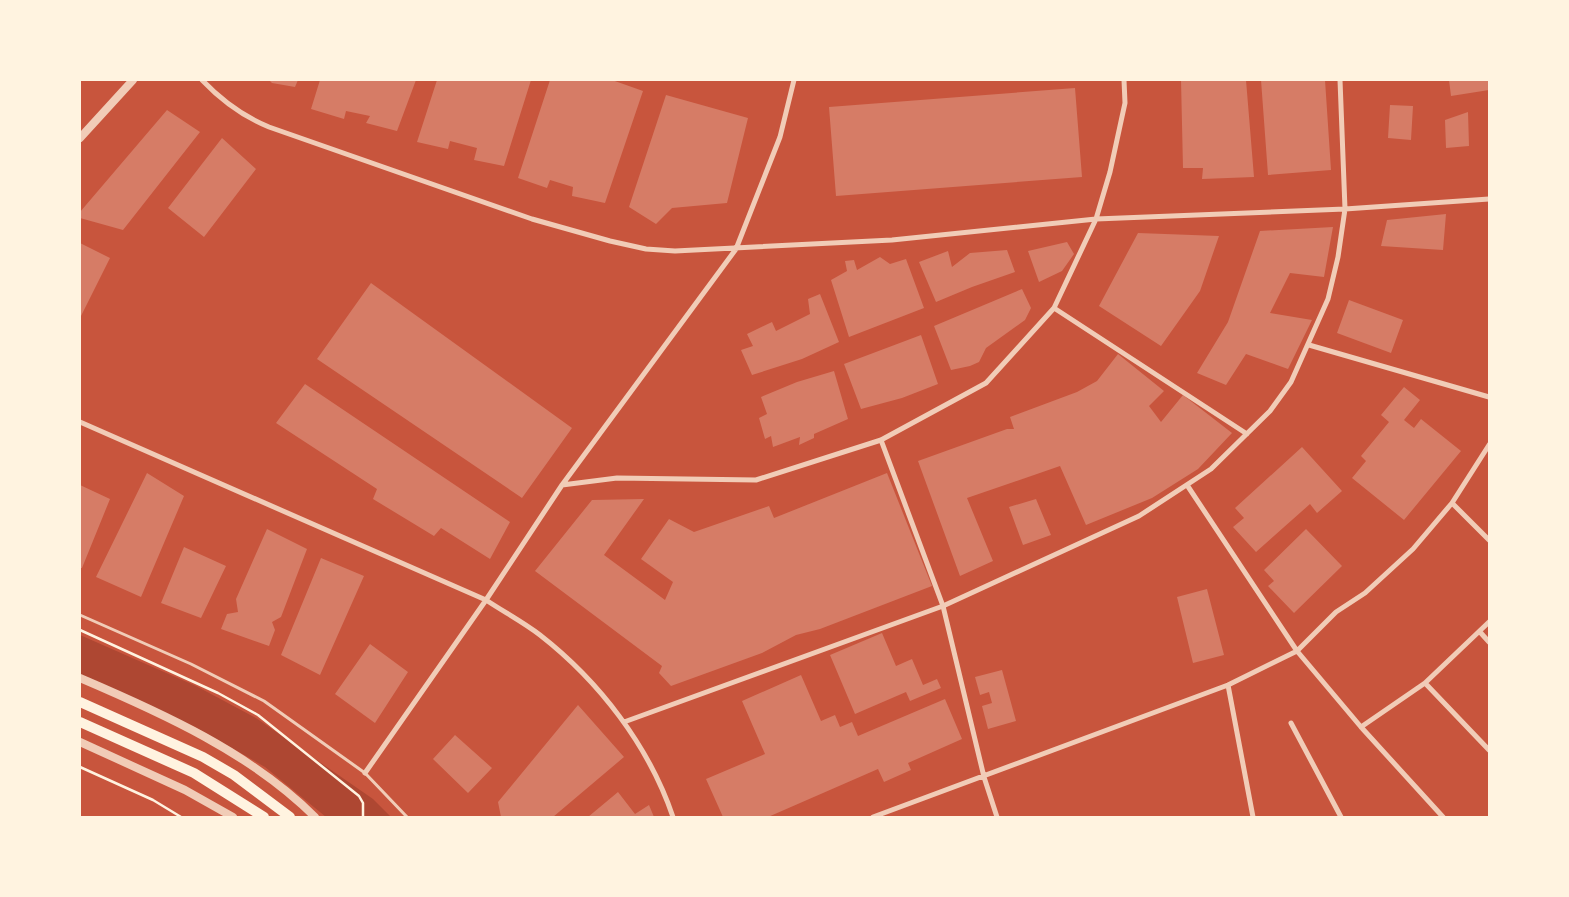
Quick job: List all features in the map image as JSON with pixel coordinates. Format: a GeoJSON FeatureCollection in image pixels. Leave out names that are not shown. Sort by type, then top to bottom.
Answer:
{"type":"FeatureCollection","features":[{"type":"Feature","properties":{"kind":"highway"},"geometry":{"type":"LineString","coordinates":[[80,702],[203,757],[234,774],[290,817]]}},
{"type":"Feature","properties":{"kind":"highway"},"geometry":{"type":"LineString","coordinates":[[80,722],[194,773],[264,817]]}},
{"type":"Feature","properties":{"kind":"street"},"geometry":{"type":"LineString","coordinates":[[80,138],[133,80]]}},
{"type":"Feature","properties":{"kind":"street"},"geometry":{"type":"LineString","coordinates":[[202,80],[222,101],[247,118],[532,219],[646,249],[675,251],[736,249],[892,240],[1096,219],[1345,210],[1489,200]]}},
{"type":"Feature","properties":{"kind":"street"},"geometry":{"type":"LineString","coordinates":[[365,773],[486,600],[562,485],[736,249],[780,137],[794,80]]}},
{"type":"Feature","properties":{"kind":"street"},"geometry":{"type":"LineString","coordinates":[[562,485],[617,478],[756,480],[881,440],[986,383],[1054,308],[1096,219],[1110,172],[1125,103],[1124,80]]}},
{"type":"Feature","properties":{"kind":"street"},"geometry":{"type":"LineString","coordinates":[[624,722],[943,606],[1139,516],[1211,469],[1270,411],[1291,382],[1328,299],[1338,258],[1345,210],[1340,80]]}},
{"type":"Feature","properties":{"kind":"street"},"geometry":{"type":"LineString","coordinates":[[1054,308],[1247,434]]}},
{"type":"Feature","properties":{"kind":"street"},"geometry":{"type":"LineString","coordinates":[[1309,345],[1489,397]]}},
{"type":"Feature","properties":{"kind":"street"},"geometry":{"type":"LineString","coordinates":[[80,422],[486,600],[539,634],[573,663],[624,722],[647,761],[673,817]]}},
{"type":"Feature","properties":{"kind":"street"},"geometry":{"type":"LineString","coordinates":[[881,440],[943,606],[984,777],[997,817]]}},
{"type":"Feature","properties":{"kind":"street"},"geometry":{"type":"LineString","coordinates":[[873,817],[1228,684],[1297,650],[1336,612],[1365,593],[1413,549],[1452,503],[1489,445]]}},
{"type":"Feature","properties":{"kind":"street"},"geometry":{"type":"LineString","coordinates":[[1188,485],[1297,650],[1361,726],[1443,817]]}},
{"type":"Feature","properties":{"kind":"street"},"geometry":{"type":"LineString","coordinates":[[1452,503],[1489,540]]}},
{"type":"Feature","properties":{"kind":"street"},"geometry":{"type":"LineString","coordinates":[[1361,726],[1425,684],[1489,622]]}},
{"type":"Feature","properties":{"kind":"street"},"geometry":{"type":"LineString","coordinates":[[1480,632],[1489,642]]}},
{"type":"Feature","properties":{"kind":"street"},"geometry":{"type":"LineString","coordinates":[[80,678],[211,741],[272,781],[315,817]]}},
{"type":"Feature","properties":{"kind":"street"},"geometry":{"type":"LineString","coordinates":[[1228,684],[1252,817]]}},
{"type":"Feature","properties":{"kind":"street"},"geometry":{"type":"LineString","coordinates":[[1425,684],[1489,750]]}},
{"type":"Feature","properties":{"kind":"street"},"geometry":{"type":"LineString","coordinates":[[1291,723],[1341,817]]}},
{"type":"Feature","properties":{"kind":"street"},"geometry":{"type":"LineString","coordinates":[[80,742],[185,790],[233,817]]}},
{"type":"Feature","properties":{"kind":"lane"},"geometry":{"type":"LineString","coordinates":[[80,615],[191,664],[264,701],[365,773],[407,817]]}},
{"type":"Feature","properties":{"kind":"path"},"geometry":{"type":"LineString","coordinates":[[80,630],[218,693],[258,715],[359,796],[363,803],[363,817]]}},
{"type":"Feature","properties":{"kind":"path"},"geometry":{"type":"LineString","coordinates":[[80,767],[153,800],[180,817]]}},
{"type":"Feature","properties":{"kind":"shaded area"},"geometry":{"type":"Polygon","coordinates":[[[80,635],[196,686],[256,718],[373,799],[391,817],[326,817],[265,767],[195,727],[80,675],[80,635]]]}},
{"type":"Feature","properties":{"kind":"building"},"geometry":{"type":"Polygon","coordinates":[[[269,80],[298,80],[295,87],[272,83],[269,80]]]}},
{"type":"Feature","properties":{"kind":"building"},"geometry":{"type":"Polygon","coordinates":[[[320,80],[416,80],[397,131],[366,123],[370,116],[346,111],[344,119],[311,109],[320,80]]]}},
{"type":"Feature","properties":{"kind":"building"},"geometry":{"type":"Polygon","coordinates":[[[437,80],[531,80],[504,166],[474,160],[477,148],[450,141],[448,149],[417,142],[437,80]]]}},
{"type":"Feature","properties":{"kind":"building"},"geometry":{"type":"Polygon","coordinates":[[[550,80],[612,80],[643,91],[605,203],[572,196],[573,187],[550,180],[547,188],[518,178],[550,80]]]}},
{"type":"Feature","properties":{"kind":"building"},"geometry":{"type":"Polygon","coordinates":[[[1181,80],[1246,80],[1254,177],[1202,179],[1203,168],[1183,168],[1181,80]]]}},
{"type":"Feature","properties":{"kind":"building"},"geometry":{"type":"Polygon","coordinates":[[[1261,80],[1325,80],[1331,170],[1268,175],[1261,80]]]}},
{"type":"Feature","properties":{"kind":"building"},"geometry":{"type":"Polygon","coordinates":[[[1449,80],[1489,80],[1489,90],[1451,96],[1449,80]]]}},
{"type":"Feature","properties":{"kind":"building"},"geometry":{"type":"Polygon","coordinates":[[[1075,88],[1082,177],[836,196],[829,107],[1075,88]]]}},
{"type":"Feature","properties":{"kind":"building"},"geometry":{"type":"Polygon","coordinates":[[[666,95],[748,118],[727,203],[672,208],[656,224],[629,207],[666,95]]]}},
{"type":"Feature","properties":{"kind":"building"},"geometry":{"type":"Polygon","coordinates":[[[1390,105],[1413,106],[1411,140],[1388,138],[1390,105]]]}},
{"type":"Feature","properties":{"kind":"building"},"geometry":{"type":"Polygon","coordinates":[[[167,110],[200,132],[123,230],[80,218],[80,212],[167,110]]]}},
{"type":"Feature","properties":{"kind":"building"},"geometry":{"type":"Polygon","coordinates":[[[1468,112],[1469,146],[1446,148],[1445,120],[1468,112]]]}},
{"type":"Feature","properties":{"kind":"building"},"geometry":{"type":"Polygon","coordinates":[[[222,138],[256,169],[204,237],[168,208],[222,138]]]}},
{"type":"Feature","properties":{"kind":"building"},"geometry":{"type":"Polygon","coordinates":[[[1446,214],[1443,250],[1381,246],[1387,220],[1446,214]]]}},
{"type":"Feature","properties":{"kind":"building"},"geometry":{"type":"Polygon","coordinates":[[[1333,227],[1324,277],[1290,273],[1270,313],[1312,320],[1288,369],[1246,354],[1226,385],[1197,373],[1228,322],[1260,231],[1333,227]]]}},
{"type":"Feature","properties":{"kind":"building"},"geometry":{"type":"Polygon","coordinates":[[[1138,233],[1219,236],[1200,291],[1161,346],[1099,306],[1138,233]]]}},
{"type":"Feature","properties":{"kind":"building"},"geometry":{"type":"Polygon","coordinates":[[[1067,242],[1074,254],[1062,271],[1039,282],[1028,251],[1067,242]]]}},
{"type":"Feature","properties":{"kind":"building"},"geometry":{"type":"Polygon","coordinates":[[[80,243],[110,258],[80,318],[80,243]]]}},
{"type":"Feature","properties":{"kind":"building"},"geometry":{"type":"Polygon","coordinates":[[[1007,250],[1015,272],[936,302],[919,262],[948,251],[952,267],[970,253],[1007,250]]]}},
{"type":"Feature","properties":{"kind":"building"},"geometry":{"type":"Polygon","coordinates":[[[880,257],[890,264],[906,259],[924,308],[849,337],[831,280],[847,271],[845,261],[854,260],[857,270],[880,257]]]}},
{"type":"Feature","properties":{"kind":"building"},"geometry":{"type":"Polygon","coordinates":[[[371,283],[572,428],[522,498],[317,359],[371,283]]]}},
{"type":"Feature","properties":{"kind":"building"},"geometry":{"type":"Polygon","coordinates":[[[1022,289],[1031,308],[1025,320],[986,348],[979,362],[951,370],[934,326],[1022,289]]]}},
{"type":"Feature","properties":{"kind":"building"},"geometry":{"type":"Polygon","coordinates":[[[820,294],[839,342],[802,359],[752,375],[741,350],[753,346],[747,334],[772,322],[776,331],[810,314],[808,299],[820,294]]]}},
{"type":"Feature","properties":{"kind":"building"},"geometry":{"type":"Polygon","coordinates":[[[1349,300],[1403,320],[1391,353],[1337,333],[1349,300]]]}},
{"type":"Feature","properties":{"kind":"building"},"geometry":{"type":"Polygon","coordinates":[[[921,335],[938,384],[902,398],[861,409],[844,364],[921,335]]]}},
{"type":"Feature","properties":{"kind":"building"},"geometry":{"type":"Polygon","coordinates":[[[1118,354],[1164,391],[1149,406],[1161,422],[1183,395],[1232,433],[1198,469],[1152,498],[1086,525],[1060,466],[967,498],[993,561],[960,576],[918,461],[1007,429],[1014,429],[1010,417],[1077,392],[1097,381],[1118,354]]]}},
{"type":"Feature","properties":{"kind":"building"},"geometry":{"type":"Polygon","coordinates":[[[834,371],[848,419],[814,434],[814,438],[799,445],[800,437],[773,447],[771,436],[765,439],[759,418],[767,414],[761,397],[797,382],[834,371]]]}},
{"type":"Feature","properties":{"kind":"building"},"geometry":{"type":"Polygon","coordinates":[[[305,384],[510,522],[490,559],[441,528],[434,536],[373,499],[377,489],[276,423],[305,384]]]}},
{"type":"Feature","properties":{"kind":"building"},"geometry":{"type":"Polygon","coordinates":[[[1404,387],[1420,400],[1404,420],[1414,428],[1421,419],[1461,451],[1404,520],[1352,478],[1366,461],[1361,456],[1389,422],[1381,415],[1404,387]]]}},
{"type":"Feature","properties":{"kind":"building"},"geometry":{"type":"Polygon","coordinates":[[[1302,447],[1342,491],[1317,513],[1310,504],[1256,552],[1233,527],[1244,518],[1235,508],[1302,447]]]}},
{"type":"Feature","properties":{"kind":"building"},"geometry":{"type":"Polygon","coordinates":[[[147,473],[184,496],[141,597],[96,577],[147,473]]]}},
{"type":"Feature","properties":{"kind":"building"},"geometry":{"type":"Polygon","coordinates":[[[887,473],[932,586],[820,629],[796,635],[762,653],[671,686],[659,673],[662,666],[535,571],[592,500],[644,499],[604,555],[665,600],[673,582],[641,559],[669,519],[694,532],[769,506],[774,518],[887,473]]]}},
{"type":"Feature","properties":{"kind":"building"},"geometry":{"type":"Polygon","coordinates":[[[80,485],[110,499],[82,568],[80,568],[80,485]]]}},
{"type":"Feature","properties":{"kind":"building"},"geometry":{"type":"Polygon","coordinates":[[[1036,499],[1051,535],[1023,545],[1009,507],[1036,499]]]}},
{"type":"Feature","properties":{"kind":"building"},"geometry":{"type":"Polygon","coordinates":[[[267,529],[307,549],[281,617],[272,622],[275,630],[269,646],[221,629],[227,614],[238,612],[236,599],[267,529]]]}},
{"type":"Feature","properties":{"kind":"building"},"geometry":{"type":"Polygon","coordinates":[[[1306,529],[1342,566],[1294,613],[1268,586],[1274,581],[1264,570],[1306,529]]]}},
{"type":"Feature","properties":{"kind":"building"},"geometry":{"type":"Polygon","coordinates":[[[184,547],[226,566],[201,618],[161,603],[184,547]]]}},
{"type":"Feature","properties":{"kind":"building"},"geometry":{"type":"Polygon","coordinates":[[[321,558],[364,576],[320,675],[281,655],[321,558]]]}},
{"type":"Feature","properties":{"kind":"building"},"geometry":{"type":"Polygon","coordinates":[[[1207,589],[1224,655],[1193,663],[1177,597],[1207,589]]]}},
{"type":"Feature","properties":{"kind":"building"},"geometry":{"type":"Polygon","coordinates":[[[882,633],[896,666],[912,659],[923,685],[937,679],[941,688],[910,701],[906,692],[855,714],[830,655],[882,633]]]}},
{"type":"Feature","properties":{"kind":"building"},"geometry":{"type":"Polygon","coordinates":[[[370,644],[408,672],[375,723],[335,694],[370,644]]]}},
{"type":"Feature","properties":{"kind":"building"},"geometry":{"type":"Polygon","coordinates":[[[1002,670],[1016,721],[988,729],[982,706],[992,703],[989,692],[980,695],[975,677],[1002,670]]]}},
{"type":"Feature","properties":{"kind":"building"},"geometry":{"type":"Polygon","coordinates":[[[801,675],[821,721],[835,715],[840,727],[852,722],[858,736],[945,699],[962,739],[908,763],[911,770],[884,782],[878,769],[768,817],[723,817],[706,779],[765,754],[742,701],[801,675]]]}},
{"type":"Feature","properties":{"kind":"building"},"geometry":{"type":"Polygon","coordinates":[[[578,705],[624,757],[553,817],[501,817],[498,802],[578,705]]]}},
{"type":"Feature","properties":{"kind":"building"},"geometry":{"type":"Polygon","coordinates":[[[455,735],[492,768],[468,793],[433,759],[455,735]]]}},
{"type":"Feature","properties":{"kind":"building"},"geometry":{"type":"Polygon","coordinates":[[[618,792],[635,814],[649,805],[654,817],[588,817],[618,792]]]}}]}
